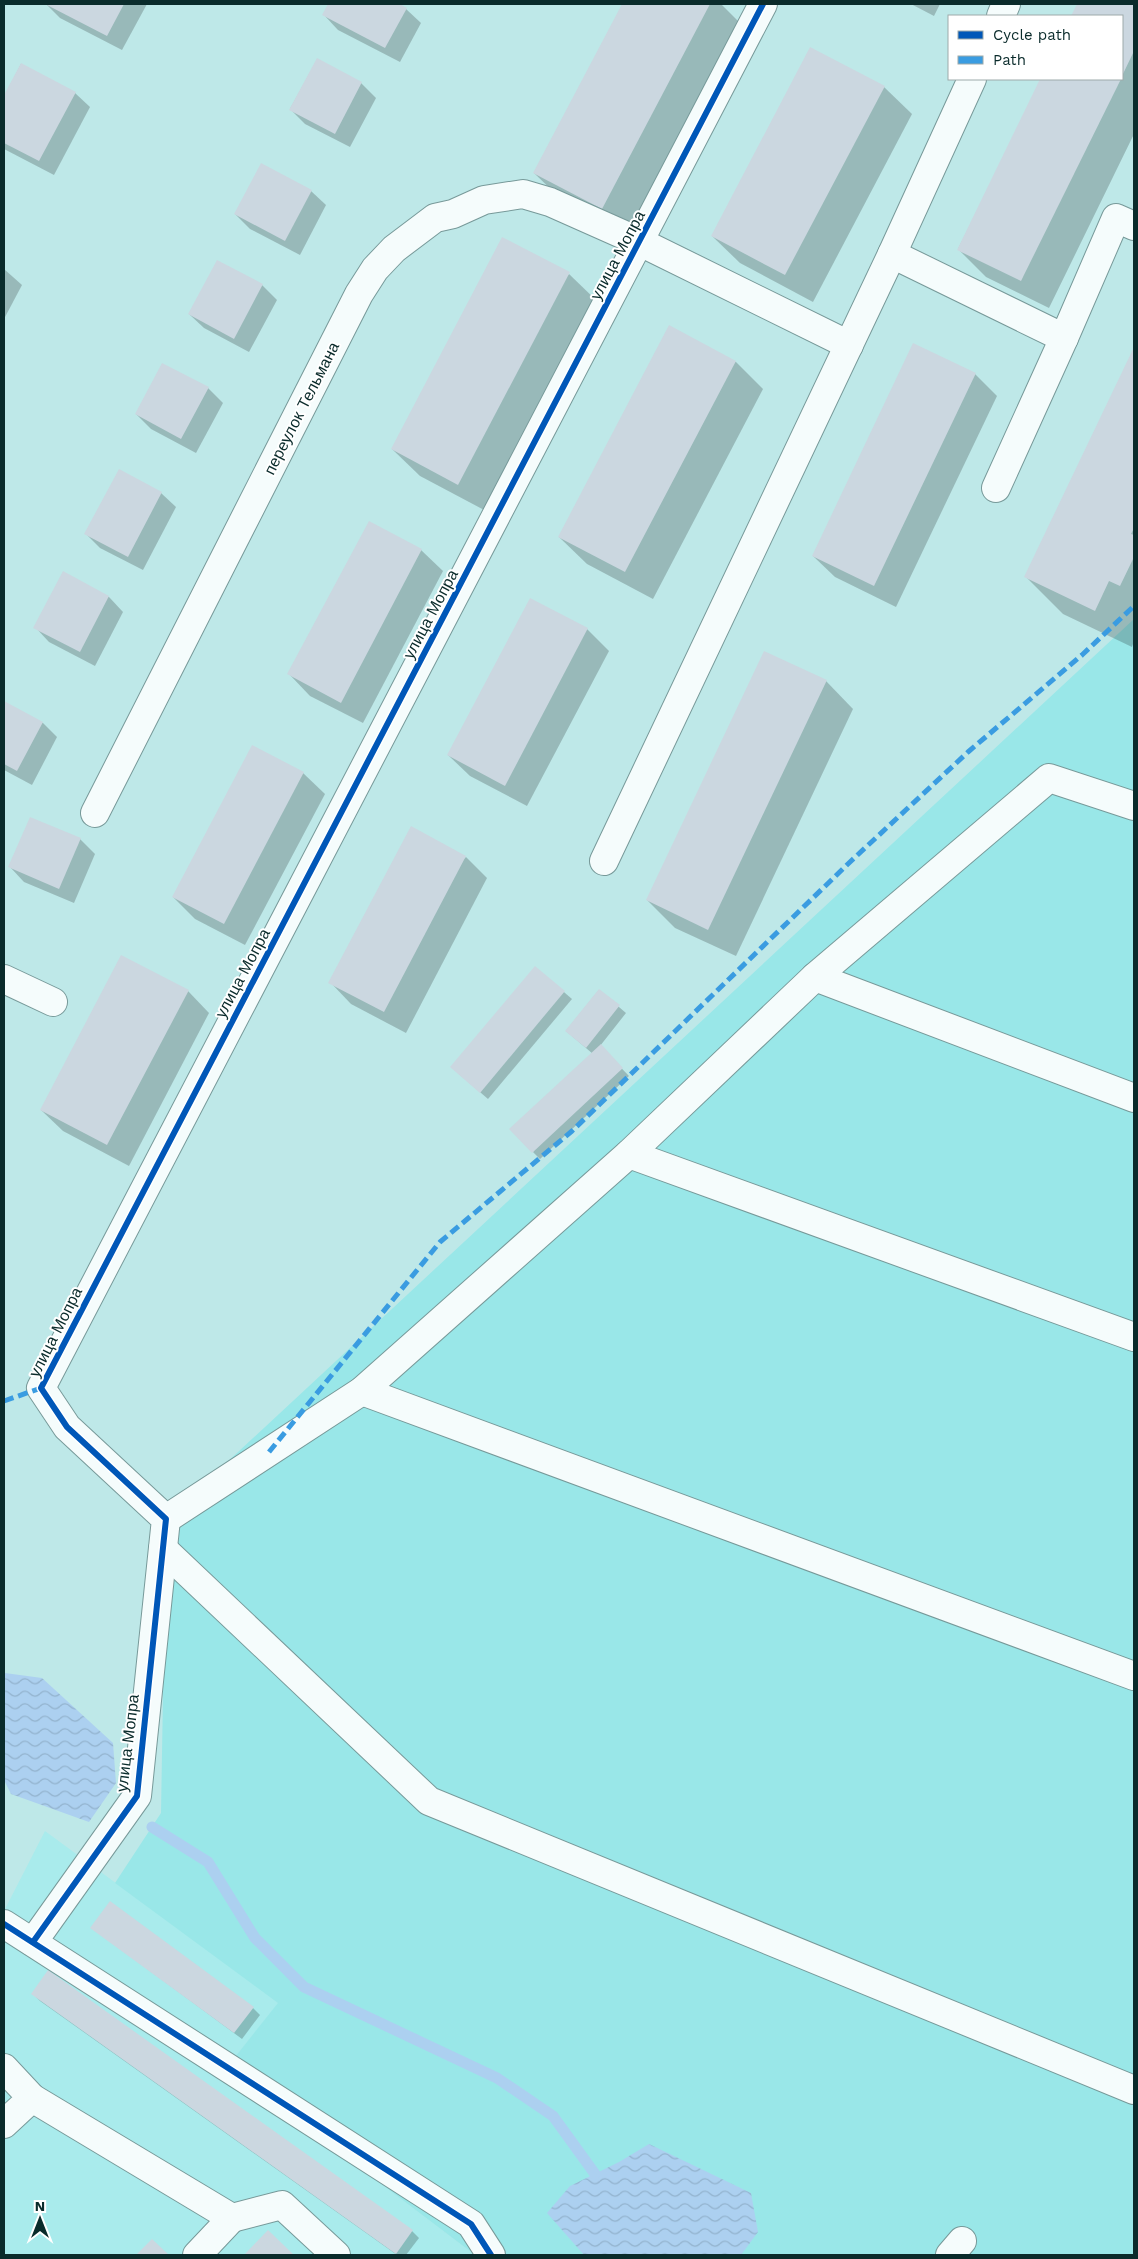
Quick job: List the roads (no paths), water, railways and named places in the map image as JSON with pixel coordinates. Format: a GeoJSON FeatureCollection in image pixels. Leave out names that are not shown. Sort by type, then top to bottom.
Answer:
{"type":"FeatureCollection","features":[{"type":"Feature","properties":{"kind":"street","name":"улица Мопра"},"geometry":{"type":"LineString","coordinates":[[33,1942],[137,1796],[166,1519],[67,1426],[41,1388],[763,4]]}},
{"type":"Feature","properties":{"kind":"street"},"geometry":{"type":"LineString","coordinates":[[604,861],[892,254],[972,80]]}},
{"type":"Feature","properties":{"kind":"street","name":"переулок Тельмана"},"geometry":{"type":"LineString","coordinates":[[95,813],[359,294],[375,270],[394,249],[435,218],[453,214],[484,200],[523,194],[550,202],[640,242],[849,345]]}},
{"type":"Feature","properties":{"kind":"street"},"geometry":{"type":"LineString","coordinates":[[996,488],[1116,218],[1134,226]]}},
{"type":"Feature","properties":{"kind":"street"},"geometry":{"type":"LineString","coordinates":[[892,254],[1064,338]]}},
{"type":"Feature","properties":{"kind":"street"},"geometry":{"type":"LineString","coordinates":[[166,1519],[362,1391],[628,1154],[815,977],[1049,778],[1134,806]]}},
{"type":"Feature","properties":{"kind":"street"},"geometry":{"type":"LineString","coordinates":[[815,977],[1134,1098]]}},
{"type":"Feature","properties":{"kind":"street"},"geometry":{"type":"LineString","coordinates":[[4,979],[52,1002]]}},
{"type":"Feature","properties":{"kind":"street"},"geometry":{"type":"LineString","coordinates":[[628,1154],[1134,1337]]}},
{"type":"Feature","properties":{"kind":"street"},"geometry":{"type":"LineString","coordinates":[[362,1391],[1134,1676]]}},
{"type":"Feature","properties":{"kind":"street"},"geometry":{"type":"LineString","coordinates":[[163,1548],[429,1801],[1134,2090]]}},
{"type":"Feature","properties":{"kind":"street"},"geometry":{"type":"LineString","coordinates":[[5,1927],[33,1942],[471,2224],[491,2255]]}},
{"type":"Feature","properties":{"kind":"street"},"geometry":{"type":"LineString","coordinates":[[4,2068],[32,2098],[232,2218]]}},
{"type":"Feature","properties":{"kind":"street"},"geometry":{"type":"LineString","coordinates":[[4,2124],[32,2098]]}},
{"type":"Feature","properties":{"kind":"street"},"geometry":{"type":"LineString","coordinates":[[197,2255],[232,2218],[282,2205],[336,2255]]}},
{"type":"Feature","properties":{"kind":"water"},"geometry":{"type":"Polygon","coordinates":[[[5,1673],[42,1678],[113,1743],[116,1783],[89,1822],[11,1794],[4,1780],[5,1673]]]}},
{"type":"Feature","properties":{"kind":"water"},"geometry":{"type":"Polygon","coordinates":[[[649,2144],[751,2193],[758,2232],[741,2255],[584,2255],[547,2213],[570,2186],[619,2162],[649,2144]]]}},
{"type":"Feature","properties":{"kind":"waterway"},"geometry":{"type":"LineString","coordinates":[[152,1827],[208,1862],[255,1938],[304,1987],[497,2078],[553,2116],[595,2174]]}}]}
